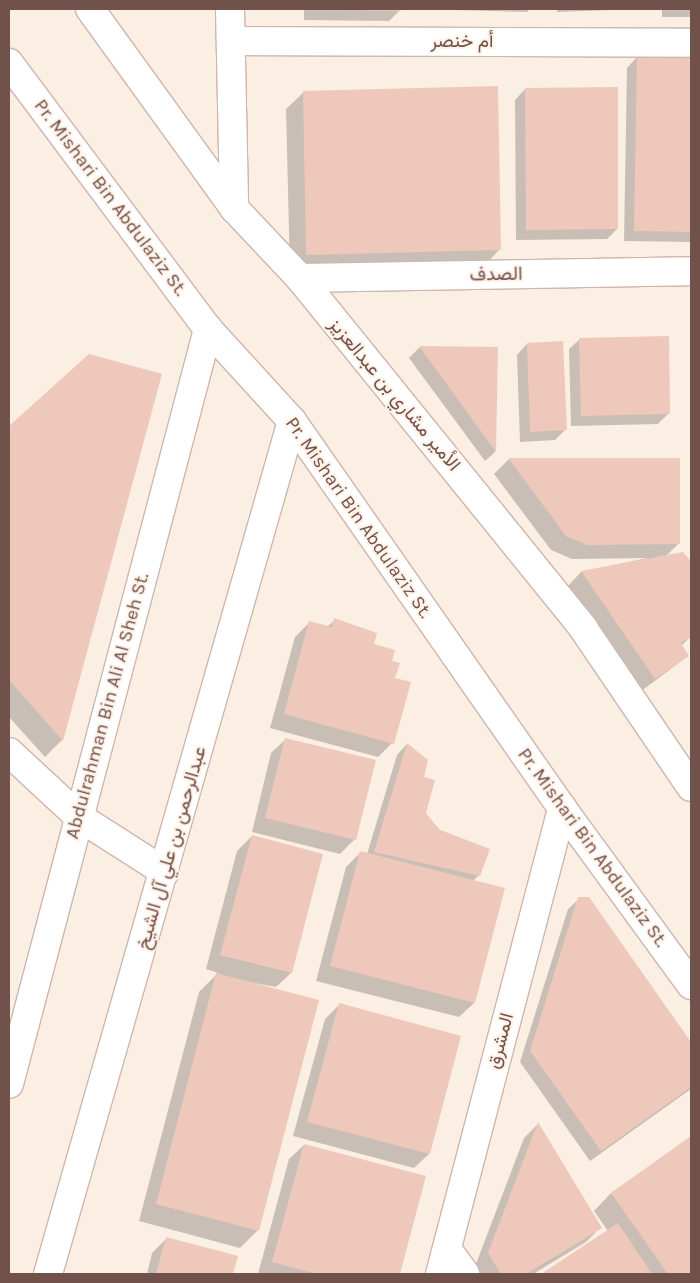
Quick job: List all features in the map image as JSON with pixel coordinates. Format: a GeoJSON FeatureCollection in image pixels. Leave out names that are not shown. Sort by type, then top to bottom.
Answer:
{"type":"FeatureCollection","features":[{"type":"Feature","properties":{"kind":"street","name":"الأمير مشاري بن عبدالعزيز"},"geometry":{"type":"LineString","coordinates":[[90,9],[234,208],[300,278],[583,628],[691,787]]}},
{"type":"Feature","properties":{"kind":"street"},"geometry":{"type":"LineString","coordinates":[[230,9],[234,208]]}},
{"type":"Feature","properties":{"kind":"street","name":"أم خنصر"},"geometry":{"type":"LineString","coordinates":[[232,41],[691,43]]}},
{"type":"Feature","properties":{"kind":"street","name":"Pr. Mishari Bin Abdulaziz St."},"geometry":{"type":"LineString","coordinates":[[9,63],[208,328],[292,421],[562,808],[691,986]]}},
{"type":"Feature","properties":{"kind":"street","name":"الصدف"},"geometry":{"type":"LineString","coordinates":[[300,278],[691,272]]}},
{"type":"Feature","properties":{"kind":"street","name":"Abdulrahman Bin Ali Al Sheh St."},"geometry":{"type":"LineString","coordinates":[[9,1084],[208,328]]}},
{"type":"Feature","properties":{"kind":"street","name":"عبدالرحمن بن علي آل الشيخ"},"geometry":{"type":"LineString","coordinates":[[48,1274],[165,872],[292,421]]}},
{"type":"Feature","properties":{"kind":"street"},"geometry":{"type":"LineString","coordinates":[[9,752],[79,817],[165,872]]}},
{"type":"Feature","properties":{"kind":"street","name":"المشرق"},"geometry":{"type":"LineString","coordinates":[[443,1262],[562,808]]}},
{"type":"Feature","properties":{"kind":"street"},"geometry":{"type":"LineString","coordinates":[[443,1262],[465,1274]]}},
{"type":"Feature","properties":{"kind":"building"},"geometry":{"type":"Polygon","coordinates":[[[401,9],[401,11],[347,10],[401,9]]]}},
{"type":"Feature","properties":{"kind":"building"},"geometry":{"type":"Polygon","coordinates":[[[637,56],[691,57],[691,232],[634,231],[637,56]]]}},
{"type":"Feature","properties":{"kind":"building"},"geometry":{"type":"Polygon","coordinates":[[[498,86],[501,250],[306,255],[303,91],[498,86]]]}},
{"type":"Feature","properties":{"kind":"building"},"geometry":{"type":"Polygon","coordinates":[[[618,87],[618,229],[526,230],[525,88],[618,87]]]}},
{"type":"Feature","properties":{"kind":"building"},"geometry":{"type":"Polygon","coordinates":[[[669,336],[670,414],[581,416],[579,338],[669,336]]]}},
{"type":"Feature","properties":{"kind":"building"},"geometry":{"type":"Polygon","coordinates":[[[563,341],[567,430],[530,432],[527,343],[563,341]]]}},
{"type":"Feature","properties":{"kind":"building"},"geometry":{"type":"Polygon","coordinates":[[[419,346],[498,347],[496,452],[419,346]]]}},
{"type":"Feature","properties":{"kind":"building"},"geometry":{"type":"Polygon","coordinates":[[[89,354],[162,374],[63,741],[9,680],[9,426],[89,354]]]}},
{"type":"Feature","properties":{"kind":"building"},"geometry":{"type":"Polygon","coordinates":[[[508,458],[680,458],[680,544],[587,545],[566,536],[508,458]]]}},
{"type":"Feature","properties":{"kind":"building"},"geometry":{"type":"Polygon","coordinates":[[[683,552],[691,561],[691,636],[681,643],[689,656],[655,679],[581,571],[683,552]]]}},
{"type":"Feature","properties":{"kind":"building"},"geometry":{"type":"Polygon","coordinates":[[[334,618],[377,633],[374,644],[395,650],[392,661],[400,663],[395,678],[411,682],[394,744],[284,714],[309,621],[332,627],[334,618]]]}},
{"type":"Feature","properties":{"kind":"building"},"geometry":{"type":"Polygon","coordinates":[[[285,738],[376,760],[356,840],[265,818],[285,738]]]}},
{"type":"Feature","properties":{"kind":"building"},"geometry":{"type":"Polygon","coordinates":[[[407,743],[428,760],[424,777],[435,780],[426,813],[438,829],[490,849],[480,876],[374,852],[407,743]]]}},
{"type":"Feature","properties":{"kind":"building"},"geometry":{"type":"Polygon","coordinates":[[[252,835],[323,854],[292,973],[220,955],[252,835]]]}},
{"type":"Feature","properties":{"kind":"building"},"geometry":{"type":"Polygon","coordinates":[[[360,851],[505,888],[475,1003],[330,966],[360,851]]]}},
{"type":"Feature","properties":{"kind":"building"},"geometry":{"type":"Polygon","coordinates":[[[578,897],[589,897],[691,1042],[691,1087],[601,1151],[530,1051],[578,897]]]}},
{"type":"Feature","properties":{"kind":"building"},"geometry":{"type":"Polygon","coordinates":[[[216,973],[319,1000],[259,1231],[156,1204],[216,973]]]}},
{"type":"Feature","properties":{"kind":"building"},"geometry":{"type":"Polygon","coordinates":[[[339,1003],[461,1036],[430,1154],[307,1122],[339,1003]]]}},
{"type":"Feature","properties":{"kind":"building"},"geometry":{"type":"Polygon","coordinates":[[[538,1122],[602,1228],[526,1274],[501,1274],[488,1253],[538,1122]]]}},
{"type":"Feature","properties":{"kind":"building"},"geometry":{"type":"Polygon","coordinates":[[[691,1136],[691,1274],[668,1274],[611,1193],[691,1136]]]}},
{"type":"Feature","properties":{"kind":"building"},"geometry":{"type":"Polygon","coordinates":[[[304,1144],[426,1176],[400,1274],[317,1274],[272,1262],[304,1144]]]}},
{"type":"Feature","properties":{"kind":"building"},"geometry":{"type":"Polygon","coordinates":[[[618,1223],[652,1274],[541,1274],[618,1223]]]}},
{"type":"Feature","properties":{"kind":"building"},"geometry":{"type":"Polygon","coordinates":[[[166,1237],[238,1256],[233,1274],[156,1274],[166,1237]]]}}]}
